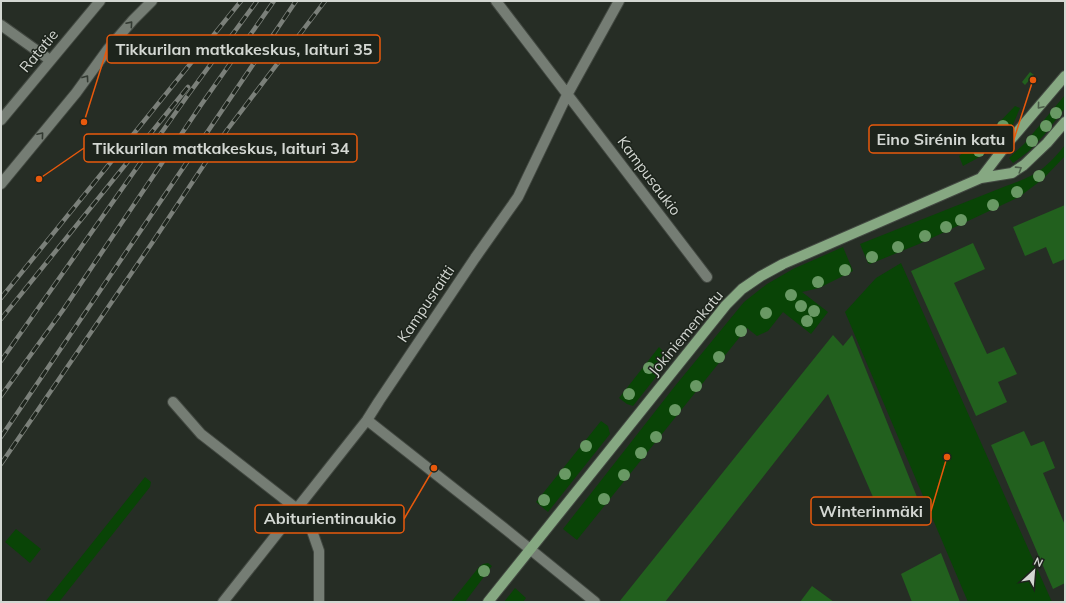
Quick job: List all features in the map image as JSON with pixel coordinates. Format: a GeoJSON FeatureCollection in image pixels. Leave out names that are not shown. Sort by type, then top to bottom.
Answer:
{"type":"FeatureCollection","features":[{"type":"Feature","properties":{"kind":"main road","name":"Jokiniemenkatu"},"geometry":{"type":"LineString","coordinates":[[981,178],[1007,144],[1065,76]]}},
{"type":"Feature","properties":{"kind":"main road","name":"Jokiniemenkatu"},"geometry":{"type":"LineString","coordinates":[[488,602],[726,305],[742,290],[761,276],[783,264],[981,178],[1012,173],[1024,165],[1047,143],[1065,122]]}},
{"type":"Feature","properties":{"kind":"street","name":"Ratatie"},"geometry":{"type":"LineString","coordinates":[[1,120],[100,1]]}},
{"type":"Feature","properties":{"kind":"street"},"geometry":{"type":"LineString","coordinates":[[1,184],[76,93],[108,49],[152,1]]}},
{"type":"Feature","properties":{"kind":"street","name":"Kampusaukio"},"geometry":{"type":"LineString","coordinates":[[496,1],[707,277]]}},
{"type":"Feature","properties":{"kind":"street","name":"Kampusraitti"},"geometry":{"type":"LineString","coordinates":[[223,602],[367,420],[518,197],[567,95],[619,1]]}},
{"type":"Feature","properties":{"kind":"street"},"geometry":{"type":"LineString","coordinates":[[1,24],[50,60]]}},
{"type":"Feature","properties":{"kind":"street"},"geometry":{"type":"LineString","coordinates":[[173,402],[201,434],[297,509],[311,528],[319,551],[319,602]]}},
{"type":"Feature","properties":{"kind":"street"},"geometry":{"type":"LineString","coordinates":[[367,420],[595,602]]}},
{"type":"Feature","properties":{"kind":"green space"},"geometry":{"type":"Polygon","coordinates":[[[1065,95],[1065,108],[1044,135],[1029,151],[1013,163],[1009,158],[1024,144],[1065,95]]]}},
{"type":"Feature","properties":{"kind":"green space"},"geometry":{"type":"Polygon","coordinates":[[[1015,106],[1020,108],[1011,129],[1002,141],[963,166],[959,156],[986,136],[1015,106]]]}},
{"type":"Feature","properties":{"kind":"green space"},"geometry":{"type":"Polygon","coordinates":[[[1065,145],[1065,156],[1043,179],[1019,197],[919,244],[870,264],[868,263],[860,244],[1025,179],[1046,166],[1065,145]]]}},
{"type":"Feature","properties":{"kind":"green space"},"geometry":{"type":"Polygon","coordinates":[[[843,247],[853,271],[819,288],[802,292],[828,312],[811,334],[783,312],[768,331],[757,336],[747,328],[577,540],[563,529],[675,386],[744,302],[767,284],[793,269],[843,247]]]}},
{"type":"Feature","properties":{"kind":"green space"},"geometry":{"type":"Polygon","coordinates":[[[901,263],[1052,602],[968,602],[845,312],[876,278],[901,263]]]}},
{"type":"Feature","properties":{"kind":"green space"},"geometry":{"type":"Polygon","coordinates":[[[659,347],[666,354],[667,363],[633,406],[627,404],[619,398],[659,347]]]}},
{"type":"Feature","properties":{"kind":"green space"},"geometry":{"type":"Polygon","coordinates":[[[601,421],[608,426],[610,434],[548,512],[536,502],[601,421]]]}},
{"type":"Feature","properties":{"kind":"green space"},"geometry":{"type":"Polygon","coordinates":[[[145,477],[151,482],[150,487],[59,602],[45,602],[145,477]]]}},
{"type":"Feature","properties":{"kind":"green space"},"geometry":{"type":"Polygon","coordinates":[[[16,529],[41,549],[30,563],[5,542],[16,529]]]}},
{"type":"Feature","properties":{"kind":"green space"},"geometry":{"type":"Polygon","coordinates":[[[488,563],[492,566],[465,602],[451,602],[479,567],[488,563]]]}},
{"type":"Feature","properties":{"kind":"green space"},"geometry":{"type":"Polygon","coordinates":[[[515,588],[526,598],[523,602],[504,602],[515,588]]]}},
{"type":"Feature","properties":{"kind":"building"},"geometry":{"type":"Polygon","coordinates":[[[1030,72],[1034,75],[1025,85],[1022,82],[1030,72]]]}},
{"type":"Feature","properties":{"kind":"building"},"geometry":{"type":"Polygon","coordinates":[[[1065,205],[1065,259],[1053,264],[1046,247],[1025,256],[1013,227],[1065,205]]]}},
{"type":"Feature","properties":{"kind":"building"},"geometry":{"type":"Polygon","coordinates":[[[973,243],[985,269],[954,283],[987,354],[1004,347],[1017,374],[998,382],[1007,402],[976,416],[911,271],[973,243]]]}},
{"type":"Feature","properties":{"kind":"building"},"geometry":{"type":"Polygon","coordinates":[[[833,335],[843,346],[852,335],[917,497],[880,513],[828,394],[665,602],[619,602],[833,335]]]}},
{"type":"Feature","properties":{"kind":"building"},"geometry":{"type":"Polygon","coordinates":[[[1024,431],[1031,446],[1044,441],[1055,468],[1043,473],[1065,525],[1065,583],[1053,589],[991,445],[1024,431]]]}},
{"type":"Feature","properties":{"kind":"building"},"geometry":{"type":"Polygon","coordinates":[[[941,553],[960,602],[912,602],[901,574],[941,553]]]}},
{"type":"Feature","properties":{"kind":"building"},"geometry":{"type":"Polygon","coordinates":[[[812,586],[834,602],[800,602],[812,586]]]}},
{"type":"Feature","properties":{"kind":"railway"},"geometry":{"type":"LineString","coordinates":[[1,298],[241,1]]}},
{"type":"Feature","properties":{"kind":"railway"},"geometry":{"type":"LineString","coordinates":[[1,361],[188,95],[257,1]]}},
{"type":"Feature","properties":{"kind":"railway"},"geometry":{"type":"LineString","coordinates":[[1,396],[63,310],[201,105],[274,1]]}},
{"type":"Feature","properties":{"kind":"railway"},"geometry":{"type":"LineString","coordinates":[[1,437],[296,1]]}},
{"type":"Feature","properties":{"kind":"railway"},"geometry":{"type":"LineString","coordinates":[[1,464],[152,243],[227,130],[325,1]]}},
{"type":"Feature","properties":{"kind":"railway"},"geometry":{"type":"LineString","coordinates":[[1,319],[188,87]]}},
{"type":"Feature","properties":{"kind":"place","name":"Eino Sirénin katu"},"geometry":{"type":"Point","coordinates":[1033,80]}},
{"type":"Feature","properties":{"kind":"place","name":"Tikkurilan matkakeskus, laituri 35"},"geometry":{"type":"Point","coordinates":[84,122]}},
{"type":"Feature","properties":{"kind":"place","name":"Tikkurilan matkakeskus, laituri 34"},"geometry":{"type":"Point","coordinates":[39,179]}},
{"type":"Feature","properties":{"kind":"place","name":"Winterinmäki"},"geometry":{"type":"Point","coordinates":[947,457]}},
{"type":"Feature","properties":{"kind":"place","name":"Abiturientinaukio"},"geometry":{"type":"Point","coordinates":[434,468]}}]}
